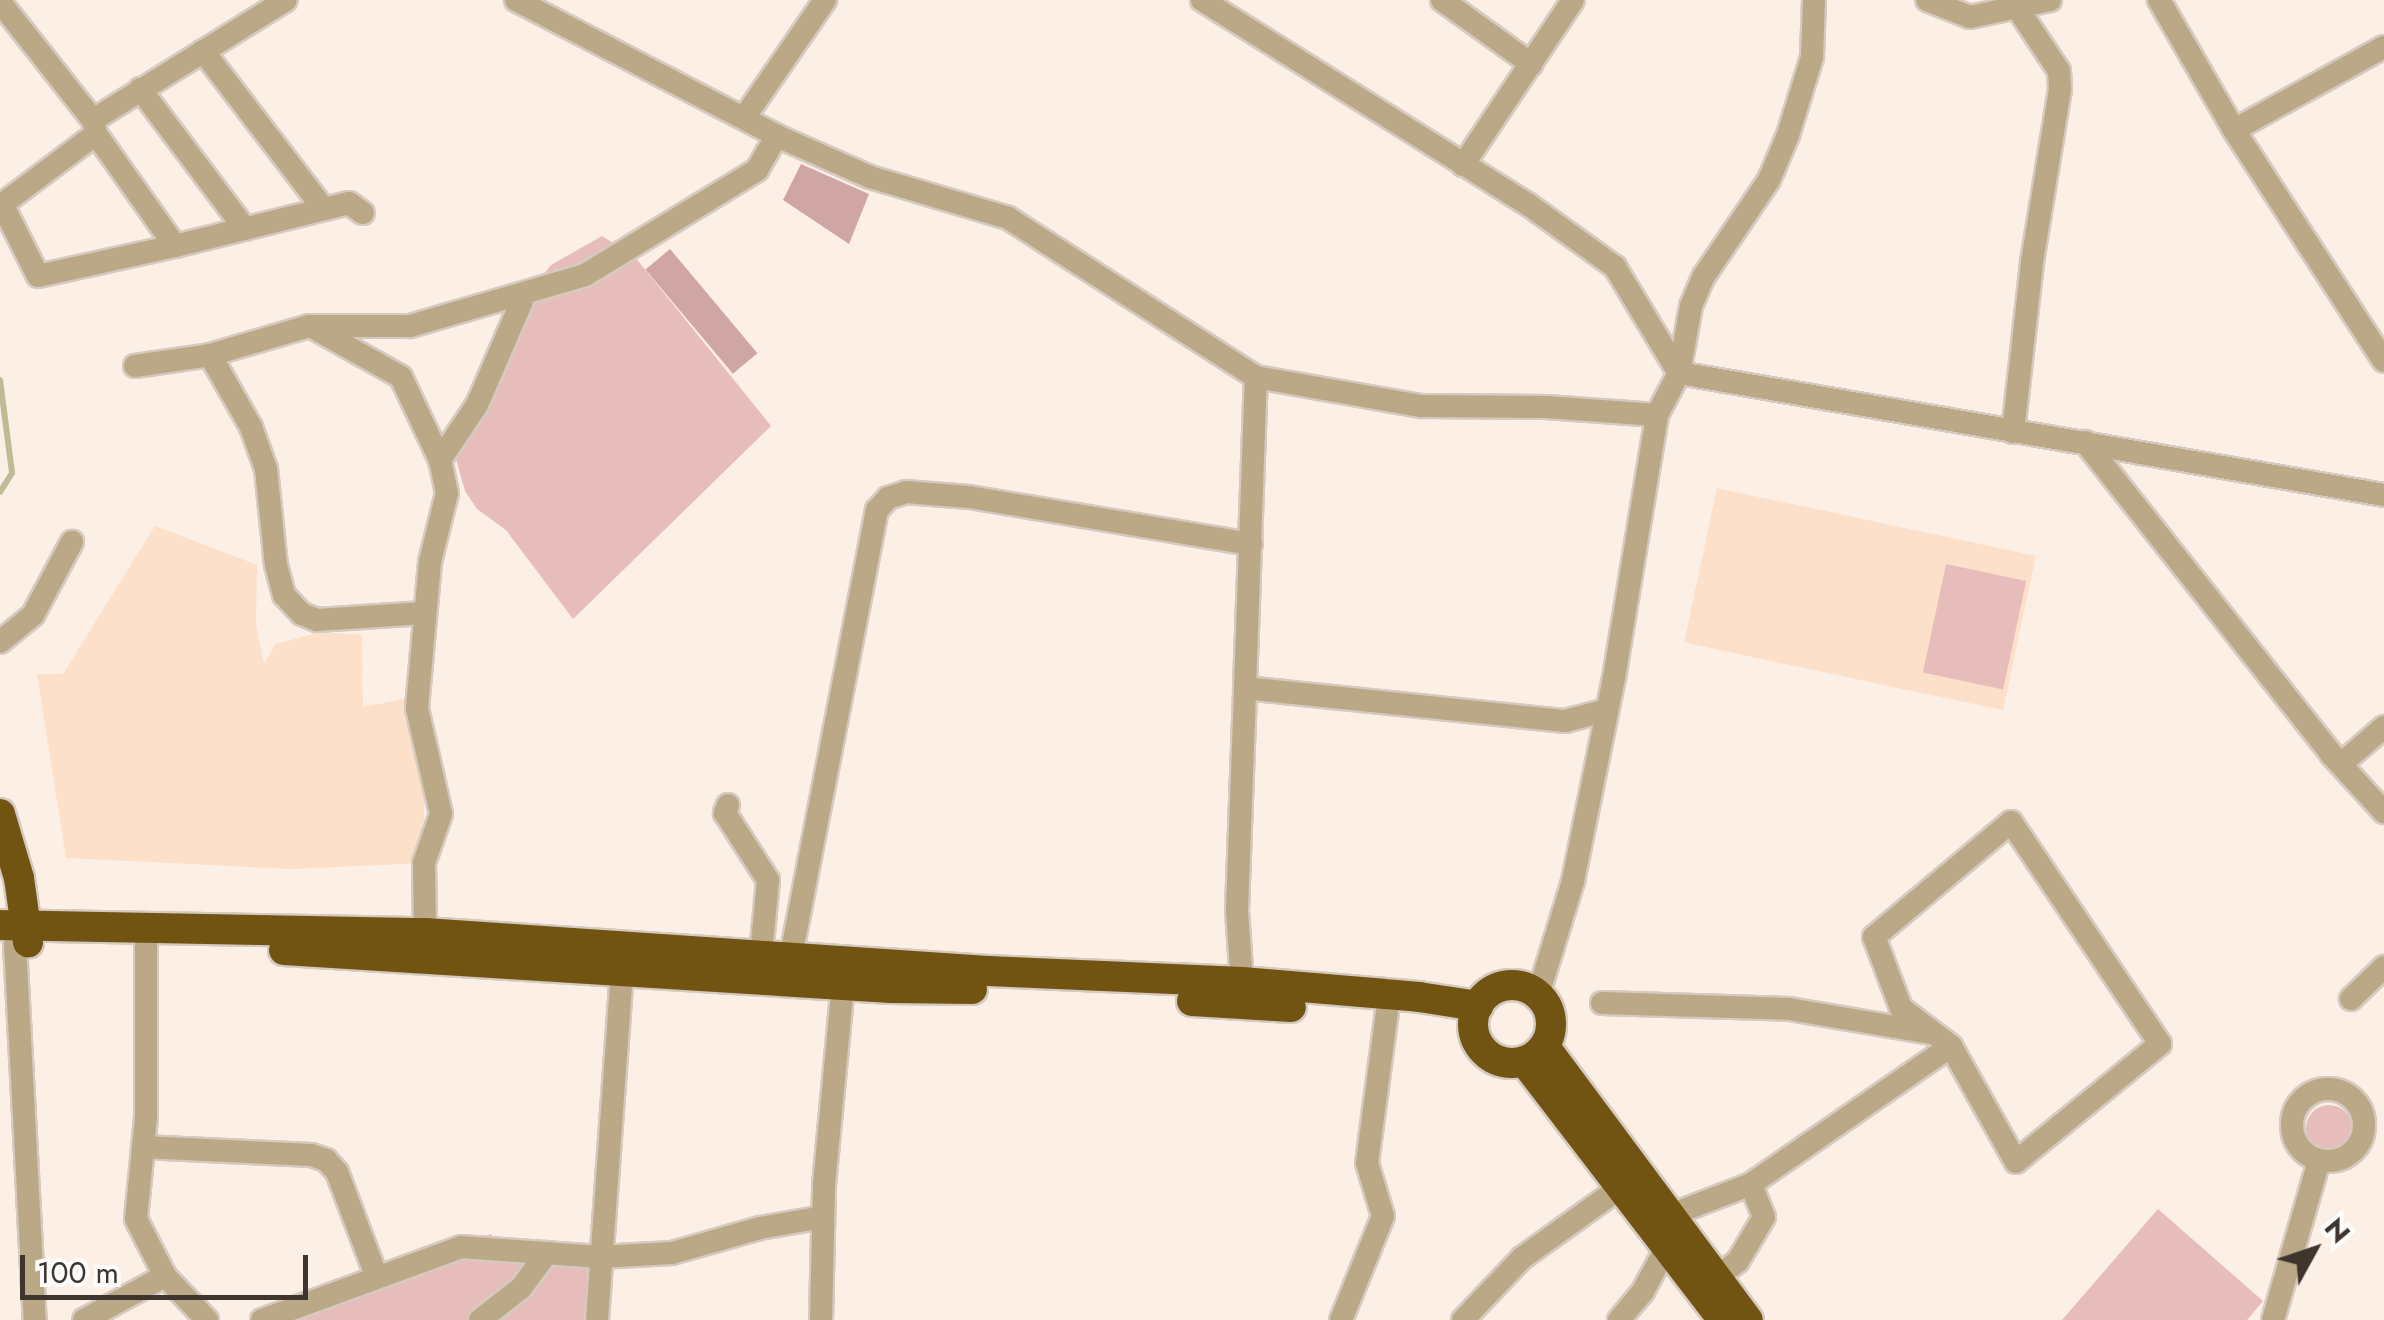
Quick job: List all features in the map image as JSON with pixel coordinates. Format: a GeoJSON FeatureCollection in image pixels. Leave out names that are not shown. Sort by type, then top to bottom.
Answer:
{"type":"FeatureCollection","features":[{"type":"Feature","properties":{"kind":"highway"},"geometry":{"type":"LineString","coordinates":[[4,826],[14,936]]}},
{"type":"Feature","properties":{"kind":"highway"},"geometry":{"type":"LineString","coordinates":[[0,907],[4,826]]}},
{"type":"Feature","properties":{"kind":"highway"},"geometry":{"type":"LineString","coordinates":[[14,936],[425,933],[988,972],[1242,982],[1418,996],[1476,1014]]}},
{"type":"Feature","properties":{"kind":"highway"},"geometry":{"type":"LineString","coordinates":[[14,936],[1476,1014]]}},
{"type":"Feature","properties":{"kind":"highway"},"geometry":{"type":"LineString","coordinates":[[1505,986],[1528,988],[1538,995],[1550,1014],[1535,1054],[1500,1062],[1489,1056],[1474,1035],[1476,1014],[1494,990],[1505,986]]}},
{"type":"Feature","properties":{"kind":"highway"},"geometry":{"type":"LineString","coordinates":[[1535,1054],[1621,1187],[1723,1320]]}},
{"type":"Feature","properties":{"kind":"highway"},"geometry":{"type":"LineString","coordinates":[[1535,1054],[1671,1215],[1748,1320]]}},
{"type":"Feature","properties":{"kind":"street"},"geometry":{"type":"LineString","coordinates":[[286,0],[140,89],[1,205],[38,276],[349,203],[363,213]]}},
{"type":"Feature","properties":{"kind":"street"},"geometry":{"type":"LineString","coordinates":[[516,0],[776,136],[870,177],[1008,218],[1256,377],[1421,406],[1546,407],[1657,415]]}},
{"type":"Feature","properties":{"kind":"street"},"geometry":{"type":"LineString","coordinates":[[744,118],[825,0]]}},
{"type":"Feature","properties":{"kind":"street"},"geometry":{"type":"LineString","coordinates":[[1202,0],[1615,266],[1680,373],[2384,495]]}},
{"type":"Feature","properties":{"kind":"street"},"geometry":{"type":"LineString","coordinates":[[1442,0],[1531,64]]}},
{"type":"Feature","properties":{"kind":"street"},"geometry":{"type":"LineString","coordinates":[[1463,165],[1573,0]]}},
{"type":"Feature","properties":{"kind":"street"},"geometry":{"type":"LineString","coordinates":[[1538,995],[1573,881],[1608,710],[1657,415],[1680,373],[1691,306],[1704,276],[1769,180],[1788,134],[1812,58],[1814,0]]}},
{"type":"Feature","properties":{"kind":"street"},"geometry":{"type":"LineString","coordinates":[[1927,0],[1970,16],[2050,0]]}},
{"type":"Feature","properties":{"kind":"street"},"geometry":{"type":"LineString","coordinates":[[2159,0],[2234,130],[2384,362]]}},
{"type":"Feature","properties":{"kind":"street"},"geometry":{"type":"LineString","coordinates":[[0,2],[94,127],[175,246]]}},
{"type":"Feature","properties":{"kind":"street"},"geometry":{"type":"LineString","coordinates":[[2013,432],[2032,262],[2060,89],[2059,71],[2018,8]]}},
{"type":"Feature","properties":{"kind":"street"},"geometry":{"type":"LineString","coordinates":[[2234,130],[2384,47]]}},
{"type":"Feature","properties":{"kind":"street"},"geometry":{"type":"LineString","coordinates":[[203,51],[324,209]]}},
{"type":"Feature","properties":{"kind":"street"},"geometry":{"type":"LineString","coordinates":[[140,89],[245,229]]}},
{"type":"Feature","properties":{"kind":"street"},"geometry":{"type":"LineString","coordinates":[[135,366],[210,355],[309,326],[410,326],[585,275],[758,170],[776,136]]}},
{"type":"Feature","properties":{"kind":"street"},"geometry":{"type":"LineString","coordinates":[[440,460],[476,405],[522,301]]}},
{"type":"Feature","properties":{"kind":"street"},"geometry":{"type":"LineString","coordinates":[[309,326],[401,377],[440,460],[447,493],[430,562],[418,708],[441,814],[424,863],[425,933]]}},
{"type":"Feature","properties":{"kind":"street"},"geometry":{"type":"LineString","coordinates":[[210,355],[251,427],[266,469],[276,565],[284,595],[302,614],[318,620],[424,612]]}},
{"type":"Feature","properties":{"kind":"street"},"geometry":{"type":"LineString","coordinates":[[1242,982],[1237,910],[1256,377]]}},
{"type":"Feature","properties":{"kind":"street"},"geometry":{"type":"LineString","coordinates":[[2085,442],[2341,764],[2384,812]]}},
{"type":"Feature","properties":{"kind":"street"},"geometry":{"type":"LineString","coordinates":[[776,955],[878,510],[888,498],[906,492],[969,497],[1251,544]]}},
{"type":"Feature","properties":{"kind":"street"},"geometry":{"type":"LineString","coordinates":[[0,642],[33,614],[72,542]]}},
{"type":"Feature","properties":{"kind":"street"},"geometry":{"type":"LineString","coordinates":[[1245,688],[1565,722],[1608,710]]}},
{"type":"Feature","properties":{"kind":"street"},"geometry":{"type":"LineString","coordinates":[[2341,764],[2384,727]]}},
{"type":"Feature","properties":{"kind":"street"},"geometry":{"type":"LineString","coordinates":[[728,804],[725,812],[768,880],[776,955]]}},
{"type":"Feature","properties":{"kind":"street"},"geometry":{"type":"LineString","coordinates":[[1602,1002],[1789,1009],[1942,1040],[2016,1162],[2160,1044],[2011,822],[1874,937],[1901,1008],[1942,1040]]}},
{"type":"Feature","properties":{"kind":"street"},"geometry":{"type":"LineString","coordinates":[[14,936],[35,1320]]}},
{"type":"Feature","properties":{"kind":"street"},"geometry":{"type":"LineString","coordinates":[[146,943],[143,1147],[136,1219],[165,1276],[207,1320]]}},
{"type":"Feature","properties":{"kind":"street"},"geometry":{"type":"LineString","coordinates":[[2350,1000],[2384,967]]}},
{"type":"Feature","properties":{"kind":"street"},"geometry":{"type":"LineString","coordinates":[[598,1320],[622,968]]}},
{"type":"Feature","properties":{"kind":"street"},"geometry":{"type":"LineString","coordinates":[[821,1320],[823,1218],[843,983]]}},
{"type":"Feature","properties":{"kind":"street"},"geometry":{"type":"LineString","coordinates":[[1341,1320],[1383,1216],[1367,1163],[1387,1012]]}},
{"type":"Feature","properties":{"kind":"street"},"geometry":{"type":"LineString","coordinates":[[1671,1215],[1750,1184],[1942,1040]]}},
{"type":"Feature","properties":{"kind":"street"},"geometry":{"type":"LineString","coordinates":[[143,1147],[310,1154],[326,1160],[336,1172],[376,1275]]}},
{"type":"Feature","properties":{"kind":"street"},"geometry":{"type":"LineString","coordinates":[[2273,1320],[2319,1161]]}},
{"type":"Feature","properties":{"kind":"street"},"geometry":{"type":"LineString","coordinates":[[1717,1277],[1738,1261],[1764,1217],[1750,1184]]}},
{"type":"Feature","properties":{"kind":"street"},"geometry":{"type":"LineString","coordinates":[[1463,1320],[1522,1258],[1621,1187]]}},
{"type":"Feature","properties":{"kind":"street"},"geometry":{"type":"LineString","coordinates":[[262,1320],[461,1247],[600,1256],[672,1253],[760,1228],[823,1218]]}},
{"type":"Feature","properties":{"kind":"street"},"geometry":{"type":"LineString","coordinates":[[1619,1320],[1643,1291],[1667,1247]]}},
{"type":"Feature","properties":{"kind":"street"},"geometry":{"type":"LineString","coordinates":[[480,1320],[521,1288],[547,1253]]}},
{"type":"Feature","properties":{"kind":"street"},"geometry":{"type":"LineString","coordinates":[[84,1320],[165,1276]]}},
{"type":"Feature","properties":{"kind":"shaded area"},"geometry":{"type":"Polygon","coordinates":[[[801,164],[869,194],[849,244],[783,200],[801,164]]]}},
{"type":"Feature","properties":{"kind":"shaded area"},"geometry":{"type":"Polygon","coordinates":[[[602,236],[635,257],[771,426],[573,619],[506,530],[477,509],[465,491],[452,445],[515,310],[551,265],[602,236]]]}},
{"type":"Feature","properties":{"kind":"shaded area"},"geometry":{"type":"Polygon","coordinates":[[[670,249],[757,353],[733,374],[645,270],[670,249]]]}},
{"type":"Feature","properties":{"kind":"shaded area"},"geometry":{"type":"Polygon","coordinates":[[[1717,488],[2036,556],[2003,710],[1684,643],[1717,488]]]}},
{"type":"Feature","properties":{"kind":"shaded area"},"geometry":{"type":"Polygon","coordinates":[[[155,526],[257,565],[256,624],[264,664],[276,644],[321,632],[362,635],[363,707],[431,694],[424,764],[424,863],[292,869],[66,858],[37,674],[63,674],[155,526]]]}},
{"type":"Feature","properties":{"kind":"shaded area"},"geometry":{"type":"Polygon","coordinates":[[[1946,564],[2026,581],[2003,690],[1923,673],[1946,564]]]}},
{"type":"Feature","properties":{"kind":"shaded area"},"geometry":{"type":"Polygon","coordinates":[[[2329,1105],[2346,1111],[2352,1128],[2346,1145],[2329,1151],[2312,1145],[2306,1128],[2312,1111],[2329,1105]]]}},
{"type":"Feature","properties":{"kind":"shaded area"},"geometry":{"type":"Polygon","coordinates":[[[2158,1209],[2263,1301],[2247,1320],[2062,1320],[2158,1209]]]}},
{"type":"Feature","properties":{"kind":"shaded area"},"geometry":{"type":"Polygon","coordinates":[[[491,1234],[499,1249],[594,1262],[594,1320],[251,1320],[491,1234]]]}},
{"type":"Feature","properties":{"kind":"waterway"},"geometry":{"type":"LineString","coordinates":[[0,380],[12,473],[0,492]]}}]}
